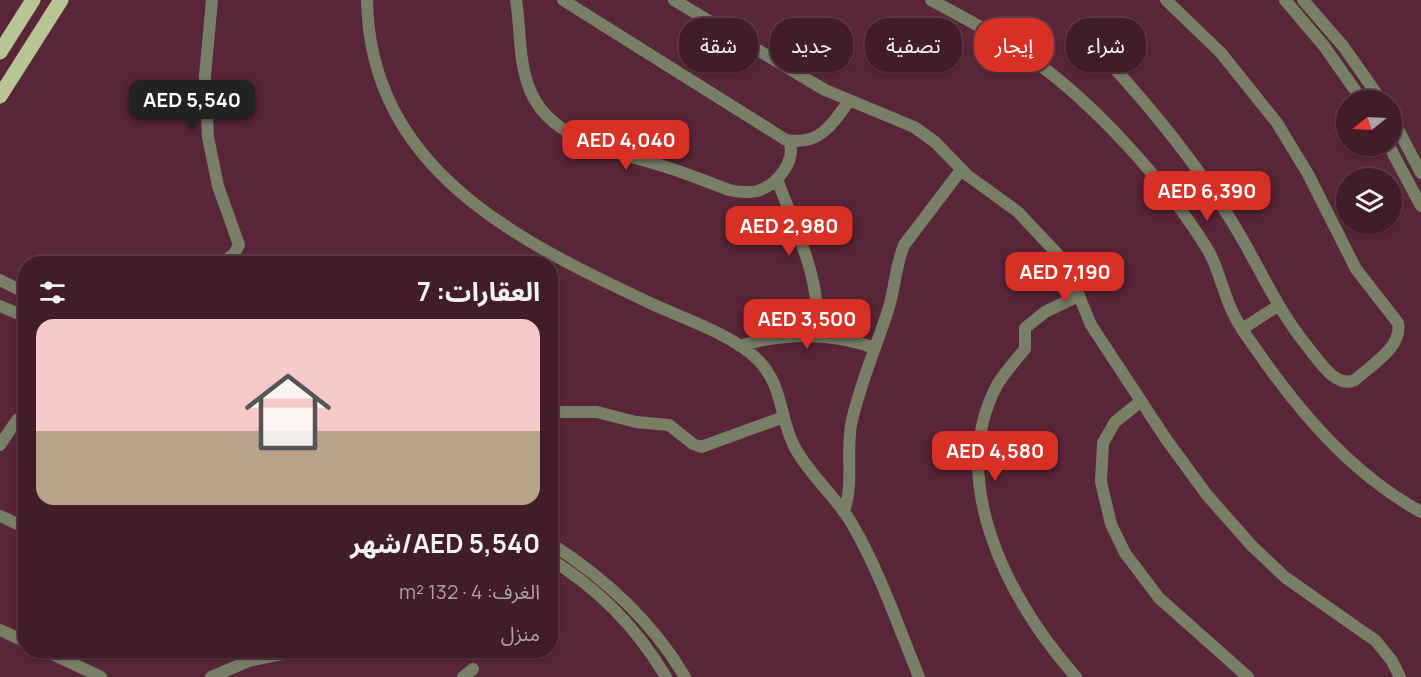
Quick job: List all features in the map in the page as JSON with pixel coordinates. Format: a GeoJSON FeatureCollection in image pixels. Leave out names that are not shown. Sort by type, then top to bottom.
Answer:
{"type":"FeatureCollection","features":[{"type":"Feature","properties":{"kind":"main road"},"geometry":{"type":"LineString","coordinates":[[0,52],[33,0]]}},
{"type":"Feature","properties":{"kind":"main road"},"geometry":{"type":"LineString","coordinates":[[0,96],[61,0]]}},
{"type":"Feature","properties":{"kind":"street"},"geometry":{"type":"LineString","coordinates":[[212,0],[205,76],[207,127],[218,186],[239,240],[237,250],[230,256]]}},
{"type":"Feature","properties":{"kind":"street"},"geometry":{"type":"LineString","coordinates":[[367,0],[375,61],[388,99],[406,134],[438,173],[517,234],[557,256]]}},
{"type":"Feature","properties":{"kind":"street"},"geometry":{"type":"LineString","coordinates":[[516,0],[518,33],[527,82],[540,108],[562,128],[600,146],[729,190],[754,192],[765,188],[777,179],[791,158],[789,141]]}},
{"type":"Feature","properties":{"kind":"street"},"geometry":{"type":"LineString","coordinates":[[563,0],[775,136],[789,141],[810,140],[823,134],[849,101]]}},
{"type":"Feature","properties":{"kind":"street"},"geometry":{"type":"LineString","coordinates":[[674,0],[803,78],[849,101],[914,127],[935,142],[961,170],[1008,203],[1058,254],[1070,271],[1091,325],[1186,467],[1229,521],[1269,562],[1304,592],[1376,641],[1392,661],[1400,677]]}},
{"type":"Feature","properties":{"kind":"street"},"geometry":{"type":"LineString","coordinates":[[931,0],[978,25],[1029,57],[1096,114],[1164,191],[1208,249],[1230,307],[1242,328],[1299,407],[1336,449],[1374,481],[1421,512]]}},
{"type":"Feature","properties":{"kind":"street"},"geometry":{"type":"LineString","coordinates":[[1117,72],[1159,120],[1208,184],[1247,246],[1279,305],[1305,344],[1335,378],[1343,382],[1355,380],[1394,345],[1399,334],[1395,318],[1356,269],[1308,174],[1277,123],[1221,53],[1166,0]]}},
{"type":"Feature","properties":{"kind":"street"},"geometry":{"type":"LineString","coordinates":[[1285,0],[1324,46],[1355,90]]}},
{"type":"Feature","properties":{"kind":"street"},"geometry":{"type":"LineString","coordinates":[[1303,0],[1343,46],[1374,90]]}},
{"type":"Feature","properties":{"kind":"street"},"geometry":{"type":"LineString","coordinates":[[1402,137],[1421,173]]}},
{"type":"Feature","properties":{"kind":"street"},"geometry":{"type":"LineString","coordinates":[[1394,156],[1421,206]]}},
{"type":"Feature","properties":{"kind":"street"},"geometry":{"type":"LineString","coordinates":[[844,511],[849,487],[848,461],[852,424],[904,245],[961,170]]}},
{"type":"Feature","properties":{"kind":"street"},"geometry":{"type":"LineString","coordinates":[[777,179],[815,287],[818,311],[816,335]]}},
{"type":"Feature","properties":{"kind":"street"},"geometry":{"type":"LineString","coordinates":[[558,256],[601,280],[740,346],[758,359],[771,377],[780,397],[784,417],[798,454],[844,511],[864,547],[920,677]]}},
{"type":"Feature","properties":{"kind":"street"},"geometry":{"type":"LineString","coordinates":[[0,280],[18,289]]}},
{"type":"Feature","properties":{"kind":"street"},"geometry":{"type":"LineString","coordinates":[[1076,677],[1037,626],[1011,581],[987,519],[979,469],[982,435],[991,401],[1009,367],[1025,349],[1025,328],[1045,312],[1078,296]]}},
{"type":"Feature","properties":{"kind":"street"},"geometry":{"type":"LineString","coordinates":[[0,301],[5,309]]}},
{"type":"Feature","properties":{"kind":"street"},"geometry":{"type":"LineString","coordinates":[[1242,328],[1279,305]]}},
{"type":"Feature","properties":{"kind":"street"},"geometry":{"type":"LineString","coordinates":[[740,346],[770,338],[816,335],[846,339],[875,348]]}},
{"type":"Feature","properties":{"kind":"street"},"geometry":{"type":"LineString","coordinates":[[1141,401],[1115,422],[1103,444],[1101,482],[1111,524],[1125,553],[1159,598],[1248,677]]}},
{"type":"Feature","properties":{"kind":"street"},"geometry":{"type":"LineString","coordinates":[[558,412],[597,412],[636,422],[669,425],[693,444],[701,447],[784,417]]}},
{"type":"Feature","properties":{"kind":"street"},"geometry":{"type":"LineString","coordinates":[[0,446],[18,421]]}},
{"type":"Feature","properties":{"kind":"street"},"geometry":{"type":"LineString","coordinates":[[0,516],[18,524]]}},
{"type":"Feature","properties":{"kind":"street"},"geometry":{"type":"LineString","coordinates":[[558,548],[588,568],[623,598],[654,631],[685,677]]}},
{"type":"Feature","properties":{"kind":"street"},"geometry":{"type":"LineString","coordinates":[[558,565],[580,579],[611,605],[638,635],[666,677]]}},
{"type":"Feature","properties":{"kind":"street"},"geometry":{"type":"LineString","coordinates":[[0,630],[18,638]]}},
{"type":"Feature","properties":{"kind":"street"},"geometry":{"type":"LineString","coordinates":[[61,658],[101,677]]}},
{"type":"Feature","properties":{"kind":"street"},"geometry":{"type":"LineString","coordinates":[[236,658],[237,665]]}},
{"type":"Feature","properties":{"kind":"street"},"geometry":{"type":"LineString","coordinates":[[211,677],[237,665],[267,658]]}}]}
